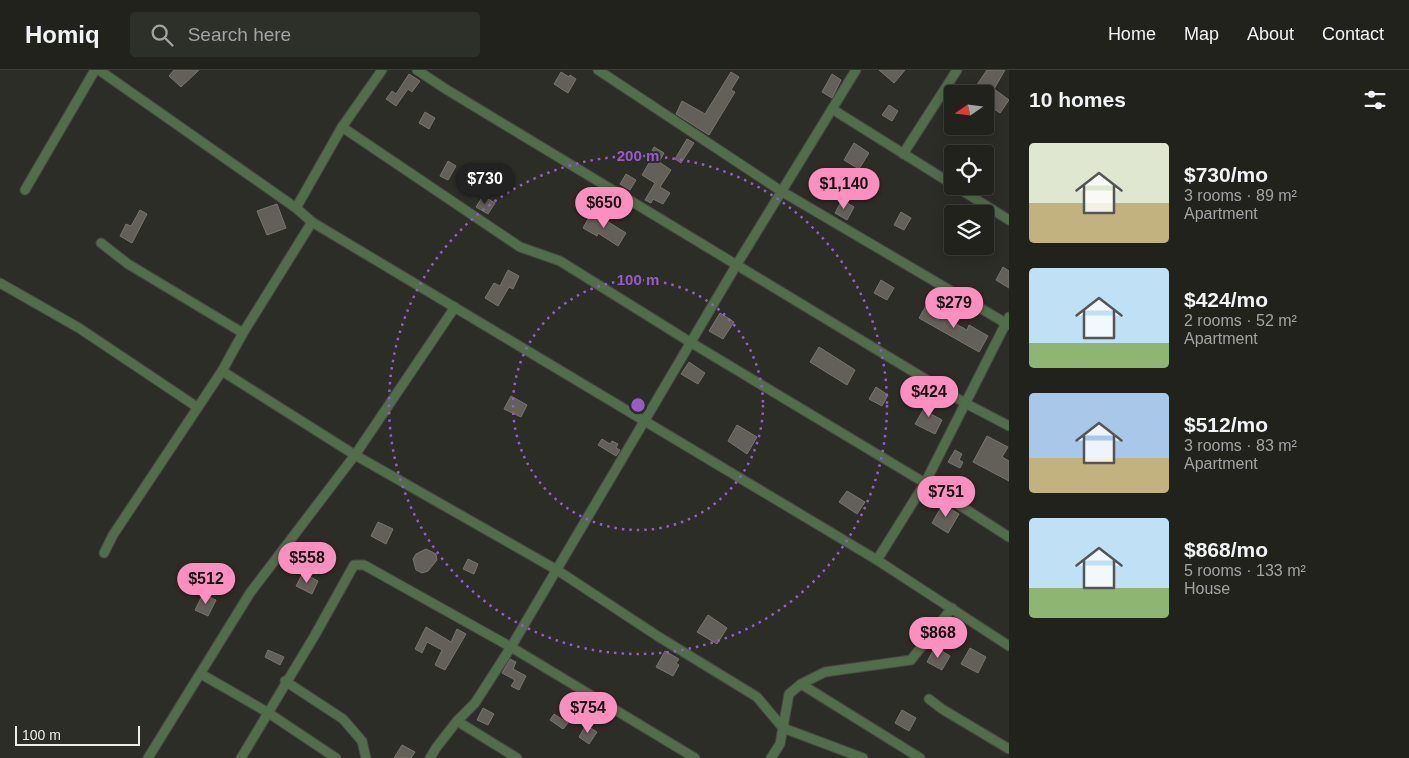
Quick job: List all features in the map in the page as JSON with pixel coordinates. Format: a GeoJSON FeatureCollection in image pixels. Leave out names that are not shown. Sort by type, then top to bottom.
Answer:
{"type":"FeatureCollection","features":[{"type":"Feature","properties":{"kind":"street"},"geometry":{"type":"LineString","coordinates":[[25,190],[97,70],[296,208],[312,222],[877,560],[1009,646]]}},
{"type":"Feature","properties":{"kind":"street"},"geometry":{"type":"LineString","coordinates":[[296,208],[342,127],[382,70]]}},
{"type":"Feature","properties":{"kind":"street"},"geometry":{"type":"LineString","coordinates":[[417,70],[627,200],[965,403],[1009,426]]}},
{"type":"Feature","properties":{"kind":"street"},"geometry":{"type":"LineString","coordinates":[[430,758],[457,721],[475,703],[511,647],[736,264],[856,70]]}},
{"type":"Feature","properties":{"kind":"street"},"geometry":{"type":"LineString","coordinates":[[903,154],[957,70]]}},
{"type":"Feature","properties":{"kind":"street"},"geometry":{"type":"LineString","coordinates":[[601,71],[781,191],[1008,321],[925,483],[877,560]]}},
{"type":"Feature","properties":{"kind":"street"},"geometry":{"type":"LineString","coordinates":[[832,109],[944,179]]}},
{"type":"Feature","properties":{"kind":"street"},"geometry":{"type":"LineString","coordinates":[[342,127],[520,246],[560,261],[690,342],[925,483],[1009,537]]}},
{"type":"Feature","properties":{"kind":"street"},"geometry":{"type":"LineString","coordinates":[[970,195],[1009,220]]}},
{"type":"Feature","properties":{"kind":"street"},"geometry":{"type":"LineString","coordinates":[[104,553],[113,535],[222,370],[312,222]]}},
{"type":"Feature","properties":{"kind":"street"},"geometry":{"type":"LineString","coordinates":[[101,242],[128,264],[244,333]]}},
{"type":"Feature","properties":{"kind":"street"},"geometry":{"type":"LineString","coordinates":[[0,283],[80,328],[197,407]]}},
{"type":"Feature","properties":{"kind":"street"},"geometry":{"type":"LineString","coordinates":[[148,758],[250,593],[355,455],[455,307]]}},
{"type":"Feature","properties":{"kind":"street"},"geometry":{"type":"LineString","coordinates":[[222,370],[355,455],[557,570],[659,637],[757,697],[783,728],[863,758]]}},
{"type":"Feature","properties":{"kind":"street"},"geometry":{"type":"LineString","coordinates":[[241,758],[354,565],[364,564],[511,647],[695,758]]}},
{"type":"Feature","properties":{"kind":"street"},"geometry":{"type":"LineString","coordinates":[[771,758],[780,744],[789,694],[801,684],[826,672],[911,660],[952,608]]}},
{"type":"Feature","properties":{"kind":"street"},"geometry":{"type":"LineString","coordinates":[[201,674],[267,712],[336,758]]}},
{"type":"Feature","properties":{"kind":"street"},"geometry":{"type":"LineString","coordinates":[[285,681],[343,719],[362,741],[366,758]]}},
{"type":"Feature","properties":{"kind":"street"},"geometry":{"type":"LineString","coordinates":[[801,684],[920,758]]}},
{"type":"Feature","properties":{"kind":"street"},"geometry":{"type":"LineString","coordinates":[[929,699],[1009,749]]}},
{"type":"Feature","properties":{"kind":"street"},"geometry":{"type":"LineString","coordinates":[[457,721],[517,758]]}},
{"type":"Feature","properties":{"kind":"building"},"geometry":{"type":"Polygon","coordinates":[[[174,70],[199,70],[181,87],[169,76],[174,70]]]}},
{"type":"Feature","properties":{"kind":"building"},"geometry":{"type":"Polygon","coordinates":[[[879,70],[905,70],[894,83],[879,70]]]}},
{"type":"Feature","properties":{"kind":"building"},"geometry":{"type":"Polygon","coordinates":[[[987,70],[1005,70],[994,89],[994,85],[977,85],[987,70]]]}},
{"type":"Feature","properties":{"kind":"building"},"geometry":{"type":"Polygon","coordinates":[[[561,72],[576,79],[568,93],[554,84],[561,72]]]}},
{"type":"Feature","properties":{"kind":"building"},"geometry":{"type":"Polygon","coordinates":[[[731,72],[739,77],[731,90],[735,92],[709,135],[676,114],[682,101],[705,114],[731,72]]]}},
{"type":"Feature","properties":{"kind":"building"},"geometry":{"type":"Polygon","coordinates":[[[409,74],[420,81],[412,92],[408,89],[396,106],[386,99],[392,91],[396,94],[409,74]]]}},
{"type":"Feature","properties":{"kind":"building"},"geometry":{"type":"Polygon","coordinates":[[[832,74],[841,80],[832,98],[822,92],[832,74]]]}},
{"type":"Feature","properties":{"kind":"building"},"geometry":{"type":"Polygon","coordinates":[[[994,89],[1009,100],[1000,113],[994,109],[994,89]]]}},
{"type":"Feature","properties":{"kind":"building"},"geometry":{"type":"Polygon","coordinates":[[[889,105],[898,111],[892,121],[882,115],[889,105]]]}},
{"type":"Feature","properties":{"kind":"building"},"geometry":{"type":"Polygon","coordinates":[[[425,112],[435,118],[429,129],[419,123],[425,112]]]}},
{"type":"Feature","properties":{"kind":"building"},"geometry":{"type":"Polygon","coordinates":[[[687,139],[694,143],[681,163],[675,159],[687,139]]]}},
{"type":"Feature","properties":{"kind":"building"},"geometry":{"type":"Polygon","coordinates":[[[854,143],[869,153],[859,169],[844,160],[854,143]]]}},
{"type":"Feature","properties":{"kind":"building"},"geometry":{"type":"Polygon","coordinates":[[[654,147],[664,153],[659,162],[671,170],[660,187],[670,193],[663,204],[653,199],[651,203],[645,200],[655,183],[642,175],[652,158],[649,157],[654,147]]]}},
{"type":"Feature","properties":{"kind":"building"},"geometry":{"type":"Polygon","coordinates":[[[448,161],[456,166],[448,180],[440,176],[448,161]]]}},
{"type":"Feature","properties":{"kind":"building"},"geometry":{"type":"Polygon","coordinates":[[[626,174],[636,180],[630,190],[620,184],[626,174]]]}},
{"type":"Feature","properties":{"kind":"building"},"geometry":{"type":"Polygon","coordinates":[[[483,196],[495,203],[488,214],[476,207],[483,196]]]}},
{"type":"Feature","properties":{"kind":"building"},"geometry":{"type":"Polygon","coordinates":[[[842,200],[854,207],[847,220],[835,213],[842,200]]]}},
{"type":"Feature","properties":{"kind":"building"},"geometry":{"type":"Polygon","coordinates":[[[277,204],[286,228],[267,235],[257,211],[277,204]]]}},
{"type":"Feature","properties":{"kind":"building"},"geometry":{"type":"Polygon","coordinates":[[[140,210],[147,214],[132,243],[120,236],[126,224],[131,226],[140,210]]]}},
{"type":"Feature","properties":{"kind":"building"},"geometry":{"type":"Polygon","coordinates":[[[592,212],[626,233],[618,246],[598,233],[597,236],[583,228],[592,212]]]}},
{"type":"Feature","properties":{"kind":"building"},"geometry":{"type":"Polygon","coordinates":[[[901,212],[911,218],[904,230],[894,225],[901,212]]]}},
{"type":"Feature","properties":{"kind":"building"},"geometry":{"type":"Polygon","coordinates":[[[1003,267],[1009,271],[1009,288],[996,280],[1003,267]]]}},
{"type":"Feature","properties":{"kind":"building"},"geometry":{"type":"Polygon","coordinates":[[[508,270],[519,276],[513,289],[509,287],[498,306],[485,298],[494,283],[500,286],[508,270]]]}},
{"type":"Feature","properties":{"kind":"building"},"geometry":{"type":"Polygon","coordinates":[[[881,280],[894,288],[887,300],[874,293],[881,280]]]}},
{"type":"Feature","properties":{"kind":"building"},"geometry":{"type":"Polygon","coordinates":[[[927,304],[939,310],[937,314],[967,330],[969,325],[988,336],[979,352],[919,318],[927,304]]]}},
{"type":"Feature","properties":{"kind":"building"},"geometry":{"type":"Polygon","coordinates":[[[720,313],[734,322],[723,339],[709,331],[720,313]]]}},
{"type":"Feature","properties":{"kind":"building"},"geometry":{"type":"Polygon","coordinates":[[[819,347],[855,370],[847,385],[810,362],[819,347]]]}},
{"type":"Feature","properties":{"kind":"building"},"geometry":{"type":"Polygon","coordinates":[[[689,362],[705,373],[698,384],[681,374],[689,362]]]}},
{"type":"Feature","properties":{"kind":"building"},"geometry":{"type":"Polygon","coordinates":[[[876,387],[888,395],[882,406],[869,399],[876,387]]]}},
{"type":"Feature","properties":{"kind":"building"},"geometry":{"type":"Polygon","coordinates":[[[932,395],[938,398],[929,413],[942,420],[935,434],[915,424],[932,395]]]}},
{"type":"Feature","properties":{"kind":"building"},"geometry":{"type":"Polygon","coordinates":[[[511,396],[527,405],[521,417],[504,409],[511,396]]]}},
{"type":"Feature","properties":{"kind":"building"},"geometry":{"type":"Polygon","coordinates":[[[737,425],[757,437],[747,454],[728,441],[737,425]]]}},
{"type":"Feature","properties":{"kind":"building"},"geometry":{"type":"Polygon","coordinates":[[[987,436],[1008,447],[1002,457],[1009,461],[1009,481],[973,462],[987,436]]]}},
{"type":"Feature","properties":{"kind":"building"},"geometry":{"type":"Polygon","coordinates":[[[602,439],[610,444],[612,441],[618,444],[616,448],[620,450],[616,456],[598,445],[602,439]]]}},
{"type":"Feature","properties":{"kind":"building"},"geometry":{"type":"Polygon","coordinates":[[[955,450],[962,454],[959,460],[963,462],[960,468],[948,462],[955,450]]]}},
{"type":"Feature","properties":{"kind":"building"},"geometry":{"type":"Polygon","coordinates":[[[847,491],[865,502],[857,514],[839,502],[847,491]]]}},
{"type":"Feature","properties":{"kind":"building"},"geometry":{"type":"Polygon","coordinates":[[[943,504],[959,514],[948,533],[932,523],[943,504]]]}},
{"type":"Feature","properties":{"kind":"building"},"geometry":{"type":"Polygon","coordinates":[[[378,522],[393,529],[386,544],[371,536],[378,522]]]}},
{"type":"Feature","properties":{"kind":"building"},"geometry":{"type":"Polygon","coordinates":[[[426,549],[436,554],[437,560],[428,571],[422,573],[416,570],[413,559],[416,554],[426,549]]]}},
{"type":"Feature","properties":{"kind":"building"},"geometry":{"type":"Polygon","coordinates":[[[468,559],[478,564],[474,574],[463,569],[468,559]]]}},
{"type":"Feature","properties":{"kind":"building"},"geometry":{"type":"Polygon","coordinates":[[[303,573],[318,581],[312,594],[296,586],[303,573]]]}},
{"type":"Feature","properties":{"kind":"building"},"geometry":{"type":"Polygon","coordinates":[[[203,594],[216,600],[208,616],[195,610],[203,594]]]}},
{"type":"Feature","properties":{"kind":"building"},"geometry":{"type":"Polygon","coordinates":[[[708,615],[727,628],[717,644],[697,632],[708,615]]]}},
{"type":"Feature","properties":{"kind":"building"},"geometry":{"type":"Polygon","coordinates":[[[426,627],[451,642],[457,629],[466,634],[445,670],[435,665],[442,650],[427,642],[422,653],[415,649],[426,627]]]}},
{"type":"Feature","properties":{"kind":"building"},"geometry":{"type":"Polygon","coordinates":[[[935,647],[950,656],[942,670],[927,662],[935,647]]]}},
{"type":"Feature","properties":{"kind":"building"},"geometry":{"type":"Polygon","coordinates":[[[970,648],[986,657],[978,673],[961,664],[970,648]]]}},
{"type":"Feature","properties":{"kind":"building"},"geometry":{"type":"Polygon","coordinates":[[[268,650],[284,657],[280,665],[265,657],[268,650]]]}},
{"type":"Feature","properties":{"kind":"building"},"geometry":{"type":"Polygon","coordinates":[[[665,651],[679,659],[676,663],[679,665],[673,676],[656,667],[665,651]]]}},
{"type":"Feature","properties":{"kind":"building"},"geometry":{"type":"Polygon","coordinates":[[[510,659],[516,662],[513,669],[526,676],[519,690],[511,686],[515,680],[502,673],[510,659]]]}},
{"type":"Feature","properties":{"kind":"building"},"geometry":{"type":"Polygon","coordinates":[[[483,708],[494,714],[488,725],[477,720],[483,708]]]}},
{"type":"Feature","properties":{"kind":"building"},"geometry":{"type":"Polygon","coordinates":[[[902,710],[916,718],[909,731],[895,723],[902,710]]]}},
{"type":"Feature","properties":{"kind":"building"},"geometry":{"type":"Polygon","coordinates":[[[554,714],[568,723],[563,729],[550,720],[554,714]]]}},
{"type":"Feature","properties":{"kind":"building"},"geometry":{"type":"Polygon","coordinates":[[[586,725],[597,732],[589,744],[579,737],[586,725]]]}},
{"type":"Feature","properties":{"kind":"building"},"geometry":{"type":"Polygon","coordinates":[[[402,745],[415,752],[411,758],[394,758],[402,745]]]}}]}
